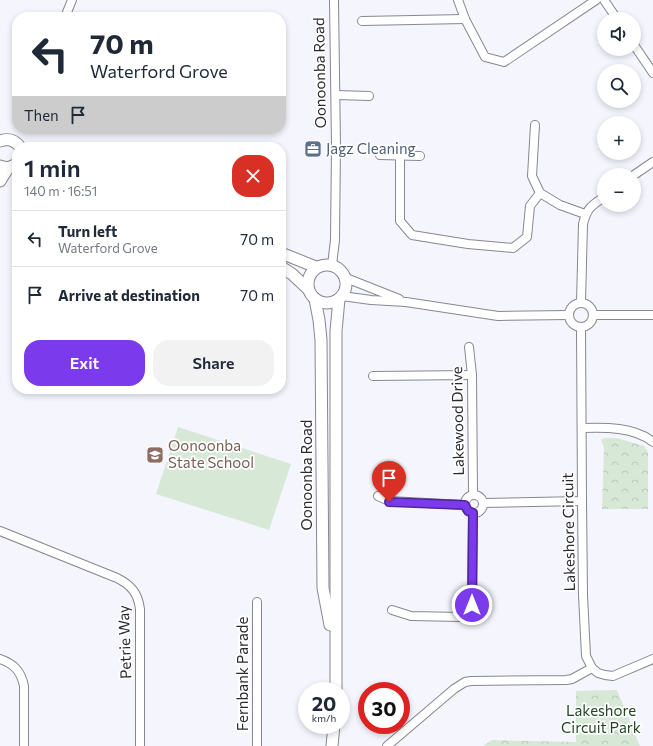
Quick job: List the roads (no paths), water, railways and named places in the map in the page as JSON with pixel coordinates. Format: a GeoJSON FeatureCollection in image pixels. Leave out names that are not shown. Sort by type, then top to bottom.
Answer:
{"type":"FeatureCollection","features":[{"type":"Feature","properties":{"kind":"street"},"geometry":{"type":"LineString","coordinates":[[67,12],[72,0]]}},
{"type":"Feature","properties":{"kind":"street","name":"Oonoonba Road"},"geometry":{"type":"LineString","coordinates":[[332,265],[335,240],[336,95],[334,0]]}},
{"type":"Feature","properties":{"kind":"street"},"geometry":{"type":"LineString","coordinates":[[458,0],[465,19],[485,57],[504,62],[596,0]]}},
{"type":"Feature","properties":{"kind":"street"},"geometry":{"type":"LineString","coordinates":[[604,0],[612,12]]}},
{"type":"Feature","properties":{"kind":"street"},"geometry":{"type":"LineString","coordinates":[[362,21],[465,19]]}},
{"type":"Feature","properties":{"kind":"street"},"geometry":{"type":"LineString","coordinates":[[641,55],[653,73]]}},
{"type":"Feature","properties":{"kind":"street"},"geometry":{"type":"LineString","coordinates":[[336,95],[369,96]]}},
{"type":"Feature","properties":{"kind":"street"},"geometry":{"type":"LineString","coordinates":[[535,125],[532,176],[540,193],[560,204],[585,214]]}},
{"type":"Feature","properties":{"kind":"street"},"geometry":{"type":"LineString","coordinates":[[0,141],[5,139],[14,140],[16,142]]}},
{"type":"Feature","properties":{"kind":"street"},"geometry":{"type":"LineString","coordinates":[[380,155],[420,156]]}},
{"type":"Feature","properties":{"kind":"street"},"geometry":{"type":"LineString","coordinates":[[400,156],[400,221],[412,235],[468,244],[513,248],[527,237],[530,206],[540,193]]}},
{"type":"Feature","properties":{"kind":"street"},"geometry":{"type":"LineString","coordinates":[[641,170],[653,162]]}},
{"type":"Feature","properties":{"kind":"street"},"geometry":{"type":"LineString","coordinates":[[0,181],[12,165]]}},
{"type":"Feature","properties":{"kind":"street"},"geometry":{"type":"LineString","coordinates":[[581,303],[583,224],[585,214],[597,201]]}},
{"type":"Feature","properties":{"kind":"street"},"geometry":{"type":"LineString","coordinates":[[286,255],[316,267]]}},
{"type":"Feature","properties":{"kind":"street"},"geometry":{"type":"LineString","coordinates":[[327,264],[332,265],[343,272],[346,278],[346,284],[341,297],[334,302],[321,302],[310,295],[307,283],[308,277],[316,267],[327,264]]}},
{"type":"Feature","properties":{"kind":"street"},"geometry":{"type":"LineString","coordinates":[[286,271],[292,274],[308,289]]}},
{"type":"Feature","properties":{"kind":"street"},"geometry":{"type":"LineString","coordinates":[[346,278],[406,302]]}},
{"type":"Feature","properties":{"kind":"street"},"geometry":{"type":"LineString","coordinates":[[341,297],[406,302],[498,316],[569,315]]}},
{"type":"Feature","properties":{"kind":"street","name":"Oonoonba Road"},"geometry":{"type":"LineString","coordinates":[[336,682],[336,331],[341,297]]}},
{"type":"Feature","properties":{"kind":"street","name":"Oonoonba Road"},"geometry":{"type":"LineString","coordinates":[[315,299],[321,340],[323,588],[336,651]]}},
{"type":"Feature","properties":{"kind":"street"},"geometry":{"type":"LineString","coordinates":[[581,303],[588,305],[591,308],[593,315],[591,322],[585,327],[578,327],[571,323],[569,315],[571,308],[581,303]]}},
{"type":"Feature","properties":{"kind":"street"},"geometry":{"type":"LineString","coordinates":[[593,315],[653,315]]}},
{"type":"Feature","properties":{"kind":"street","name":"Lakeshore Circuit"},"geometry":{"type":"LineString","coordinates":[[581,327],[583,595],[586,656],[592,668]]}},
{"type":"Feature","properties":{"kind":"street","name":"Lakewood Drive"},"geometry":{"type":"LineString","coordinates":[[469,347],[472,375],[473,494]]}},
{"type":"Feature","properties":{"kind":"street"},"geometry":{"type":"LineString","coordinates":[[373,376],[472,375]]}},
{"type":"Feature","properties":{"kind":"street"},"geometry":{"type":"LineString","coordinates":[[582,428],[594,427],[624,430],[647,438],[653,442]]}},
{"type":"Feature","properties":{"kind":"street"},"geometry":{"type":"LineString","coordinates":[[473,494],[479,496],[483,503],[482,509],[479,512],[473,513],[468,511],[465,505],[468,496],[473,494]]}},
{"type":"Feature","properties":{"kind":"street"},"geometry":{"type":"LineString","coordinates":[[378,496],[389,502],[465,505]]}},
{"type":"Feature","properties":{"kind":"street"},"geometry":{"type":"LineString","coordinates":[[483,503],[582,502]]}},
{"type":"Feature","properties":{"kind":"street"},"geometry":{"type":"LineString","coordinates":[[392,610],[411,616],[461,617],[472,605],[473,513]]}},
{"type":"Feature","properties":{"kind":"street","name":"Petrie Way"},"geometry":{"type":"LineString","coordinates":[[0,531],[117,578],[131,587],[136,593],[140,609],[140,746]]}},
{"type":"Feature","properties":{"kind":"street","name":"Fernbank Parade"},"geometry":{"type":"LineString","coordinates":[[257,602],[257,746]]}},
{"type":"Feature","properties":{"kind":"street"},"geometry":{"type":"LineString","coordinates":[[0,658],[16,667],[22,678],[24,686],[24,746]]}},
{"type":"Feature","properties":{"kind":"street"},"geometry":{"type":"LineString","coordinates":[[387,746],[454,689],[465,682],[480,680],[566,680],[572,679],[592,668],[598,673],[613,676],[653,659]]}},
{"type":"Feature","properties":{"kind":"street"},"geometry":{"type":"LineString","coordinates":[[332,746],[334,734]]}},
{"type":"Feature","properties":{"kind":"street"},"geometry":{"type":"LineString","coordinates":[[337,734],[338,746]]}},
{"type":"Feature","properties":{"kind":"place","name":"Jagz Cleaning"},"geometry":{"type":"Point","coordinates":[313,149]}},
{"type":"Feature","properties":{"kind":"place","name":"Oonoonba State School"},"geometry":{"type":"Point","coordinates":[155,455]}},
{"type":"Feature","properties":{"kind":"park label","name":"Lakeshore Circuit Park"},"geometry":{"type":"Point","coordinates":[601,720]}}]}
